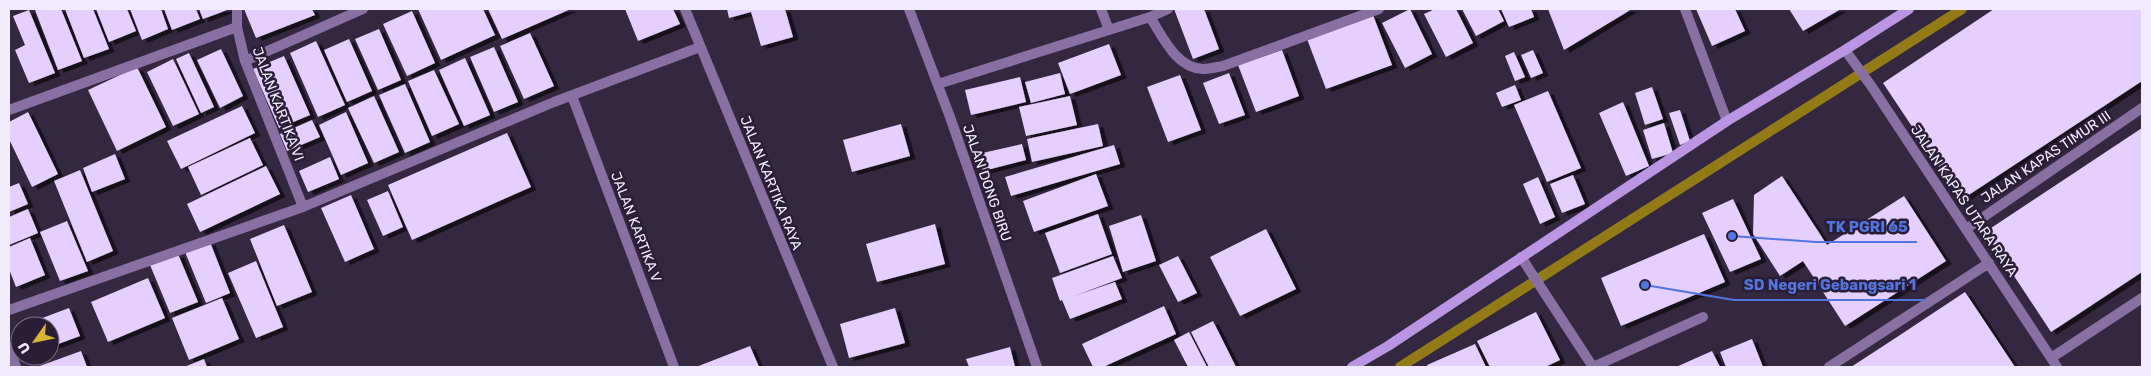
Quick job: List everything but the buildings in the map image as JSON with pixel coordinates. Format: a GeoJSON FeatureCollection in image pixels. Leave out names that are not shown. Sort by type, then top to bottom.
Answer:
{"type":"FeatureCollection","features":[{"type":"Feature","properties":{"kind":"street","name":"JALAN KARTIKA VI"},"geometry":{"type":"LineString","coordinates":[[237,9],[237,27],[245,61],[303,207]]}},
{"type":"Feature","properties":{"kind":"street"},"geometry":{"type":"LineString","coordinates":[[245,61],[363,9]]}},
{"type":"Feature","properties":{"kind":"street","name":"JALAN KARTIKA RAYA"},"geometry":{"type":"LineString","coordinates":[[684,9],[833,367]]}},
{"type":"Feature","properties":{"kind":"street","name":"JALAN DONG BIRU"},"geometry":{"type":"LineString","coordinates":[[909,9],[938,84],[1037,367]]}},
{"type":"Feature","properties":{"kind":"street"},"geometry":{"type":"LineString","coordinates":[[1101,9],[1109,30]]}},
{"type":"Feature","properties":{"kind":"street"},"geometry":{"type":"LineString","coordinates":[[938,84],[1150,17],[1168,9]]}},
{"type":"Feature","properties":{"kind":"street"},"geometry":{"type":"LineString","coordinates":[[1150,17],[1174,53],[1188,66],[1204,69],[1223,66],[1379,9]]}},
{"type":"Feature","properties":{"kind":"street"},"geometry":{"type":"LineString","coordinates":[[1685,9],[1727,121]]}},
{"type":"Feature","properties":{"kind":"street"},"geometry":{"type":"LineString","coordinates":[[1352,367],[1388,346],[1727,121],[1910,9]]}},
{"type":"Feature","properties":{"kind":"street"},"geometry":{"type":"LineString","coordinates":[[9,110],[237,27]]}},
{"type":"Feature","properties":{"kind":"street"},"geometry":{"type":"LineString","coordinates":[[9,310],[303,207],[572,96],[700,47]]}},
{"type":"Feature","properties":{"kind":"street","name":"JALAN KAPAS UTARA RAYA"},"geometry":{"type":"LineString","coordinates":[[1845,50],[1872,87],[2054,363]]}},
{"type":"Feature","properties":{"kind":"street","name":"JALAN KARTIKA V"},"geometry":{"type":"LineString","coordinates":[[572,96],[674,367]]}},
{"type":"Feature","properties":{"kind":"street","name":"JALAN KAPAS TIMUR III"},"geometry":{"type":"LineString","coordinates":[[1966,229],[2142,108]]}},
{"type":"Feature","properties":{"kind":"street"},"geometry":{"type":"LineString","coordinates":[[1521,257],[1592,367],[1702,317]]}},
{"type":"Feature","properties":{"kind":"street"},"geometry":{"type":"LineString","coordinates":[[1829,367],[1989,263]]}},
{"type":"Feature","properties":{"kind":"street"},"geometry":{"type":"LineString","coordinates":[[2054,363],[2142,298]]}},
{"type":"Feature","properties":{"kind":"street"},"geometry":{"type":"LineString","coordinates":[[9,347],[16,367]]}},
{"type":"Feature","properties":{"kind":"waterway"},"geometry":{"type":"LineString","coordinates":[[1400,367],[1962,9]]}},
{"type":"Feature","properties":{"kind":"place","name":"TK PGRI 65"},"geometry":{"type":"Point","coordinates":[1732,236]}},
{"type":"Feature","properties":{"kind":"place","name":"SD Negeri Gebangsari 1"},"geometry":{"type":"Point","coordinates":[1645,285]}}]}
